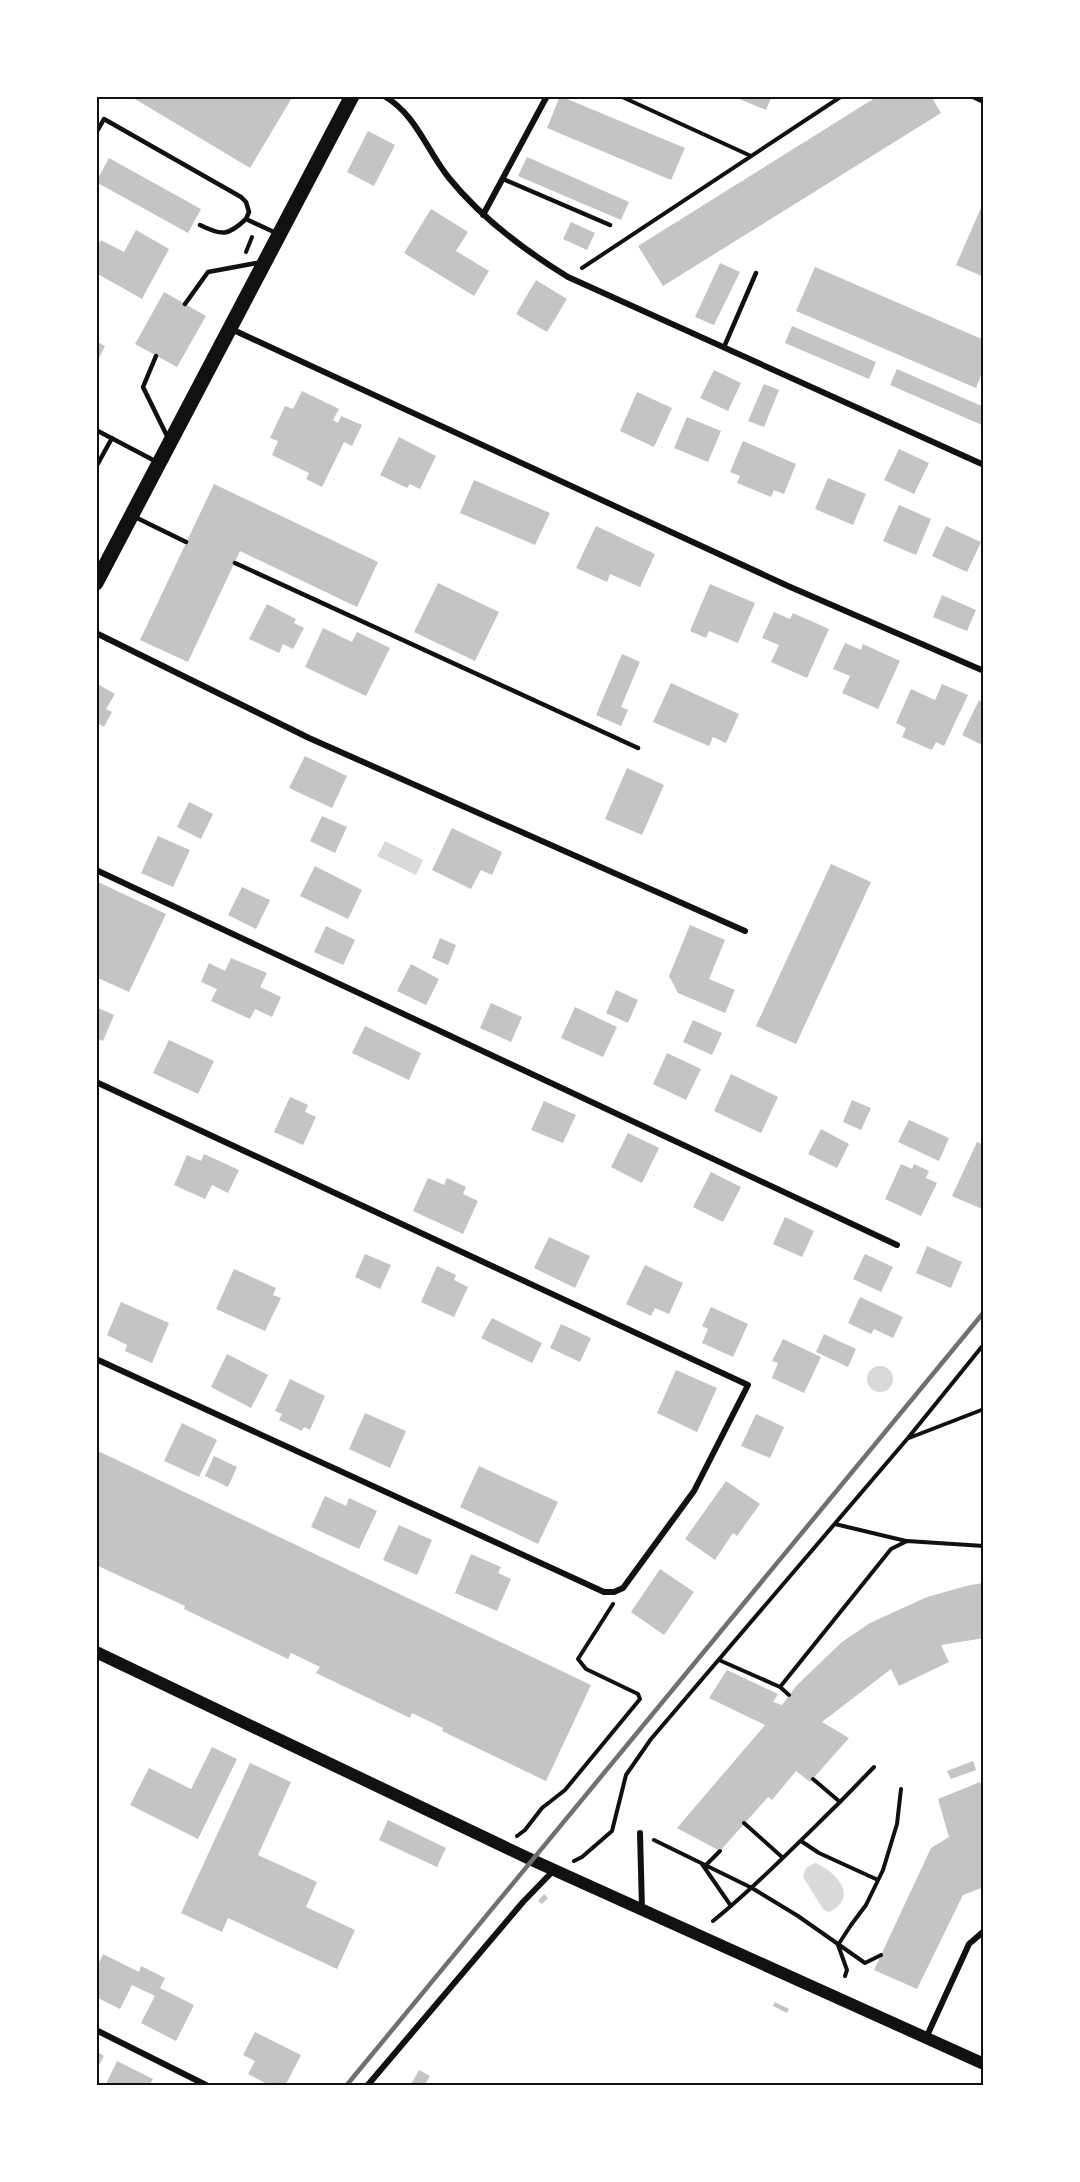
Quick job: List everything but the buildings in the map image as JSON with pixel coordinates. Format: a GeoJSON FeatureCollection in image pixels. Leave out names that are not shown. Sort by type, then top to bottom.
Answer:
{"type":"FeatureCollection","features":[{"type":"Feature","properties":{"kind":"main road"},"geometry":{"type":"LineString","coordinates":[[96,583],[352,96]]}},
{"type":"Feature","properties":{"kind":"main road"},"geometry":{"type":"LineString","coordinates":[[96,1652],[508,1849],[984,2064]]}},
{"type":"Feature","properties":{"kind":"street"},"geometry":{"type":"LineString","coordinates":[[384,96],[406,114],[447,176],[483,215],[531,255],[568,277],[984,465]]}},
{"type":"Feature","properties":{"kind":"street"},"geometry":{"type":"LineString","coordinates":[[483,215],[547,96]]}},
{"type":"Feature","properties":{"kind":"street"},"geometry":{"type":"LineString","coordinates":[[229,327],[788,586],[984,671]]}},
{"type":"Feature","properties":{"kind":"street"},"geometry":{"type":"LineString","coordinates":[[96,633],[309,738],[745,931]]}},
{"type":"Feature","properties":{"kind":"street"},"geometry":{"type":"LineString","coordinates":[[96,870],[897,1245]]}},
{"type":"Feature","properties":{"kind":"street"},"geometry":{"type":"LineString","coordinates":[[96,1082],[748,1384],[694,1491],[632,1578],[623,1588],[614,1592],[604,1592],[96,1359]]}},
{"type":"Feature","properties":{"kind":"street"},"geometry":{"type":"LineString","coordinates":[[640,1833],[642,1909]]}},
{"type":"Feature","properties":{"kind":"street"},"geometry":{"type":"LineString","coordinates":[[367,2086],[515,1911],[554,1870]]}},
{"type":"Feature","properties":{"kind":"street"},"geometry":{"type":"LineString","coordinates":[[926,2038],[969,1944],[984,1931]]}},
{"type":"Feature","properties":{"kind":"street"},"geometry":{"type":"LineString","coordinates":[[96,2030],[206,2085]]}},
{"type":"Feature","properties":{"kind":"lane"},"geometry":{"type":"LineString","coordinates":[[971,96],[984,102]]}},
{"type":"Feature","properties":{"kind":"lane"},"geometry":{"type":"LineString","coordinates":[[96,133],[104,119],[231,191],[246,202],[249,212],[246,219],[231,232],[216,233],[200,225]]}},
{"type":"Feature","properties":{"kind":"lane"},"geometry":{"type":"LineString","coordinates":[[503,179],[610,225]]}},
{"type":"Feature","properties":{"kind":"lane"},"geometry":{"type":"LineString","coordinates":[[246,219],[279,234]]}},
{"type":"Feature","properties":{"kind":"lane"},"geometry":{"type":"LineString","coordinates":[[185,304],[208,272],[264,261]]}},
{"type":"Feature","properties":{"kind":"lane"},"geometry":{"type":"LineString","coordinates":[[724,347],[756,273]]}},
{"type":"Feature","properties":{"kind":"lane"},"geometry":{"type":"LineString","coordinates":[[156,356],[143,387],[170,442]]}},
{"type":"Feature","properties":{"kind":"lane"},"geometry":{"type":"LineString","coordinates":[[96,430],[159,463]]}},
{"type":"Feature","properties":{"kind":"lane"},"geometry":{"type":"LineString","coordinates":[[96,467],[112,438]]}},
{"type":"Feature","properties":{"kind":"lane"},"geometry":{"type":"LineString","coordinates":[[132,515],[186,542]]}},
{"type":"Feature","properties":{"kind":"lane"},"geometry":{"type":"LineString","coordinates":[[235,563],[638,748]]}},
{"type":"Feature","properties":{"kind":"path"},"geometry":{"type":"LineString","coordinates":[[620,96],[752,156]]}},
{"type":"Feature","properties":{"kind":"path"},"geometry":{"type":"LineString","coordinates":[[568,277],[842,96]]}},
{"type":"Feature","properties":{"kind":"path"},"geometry":{"type":"LineString","coordinates":[[554,1870],[582,1857],[612,1831],[626,1775],[651,1739],[908,1438],[984,1344]]}},
{"type":"Feature","properties":{"kind":"path"},"geometry":{"type":"LineString","coordinates":[[908,1438],[984,1409]]}},
{"type":"Feature","properties":{"kind":"path"},"geometry":{"type":"LineString","coordinates":[[835,1524],[907,1541],[984,1546]]}},
{"type":"Feature","properties":{"kind":"path"},"geometry":{"type":"LineString","coordinates":[[780,1687],[891,1549],[907,1541]]}},
{"type":"Feature","properties":{"kind":"path"},"geometry":{"type":"LineString","coordinates":[[508,1849],[516,1836],[525,1830],[542,1808],[565,1790],[640,1699],[638,1694],[585,1669],[578,1659],[612,1606],[614,1592]]}},
{"type":"Feature","properties":{"kind":"path"},"geometry":{"type":"LineString","coordinates":[[719,1660],[780,1687],[789,1695]]}},
{"type":"Feature","properties":{"kind":"path"},"geometry":{"type":"LineString","coordinates":[[713,1921],[752,1888],[874,1767]]}},
{"type":"Feature","properties":{"kind":"path"},"geometry":{"type":"LineString","coordinates":[[813,1779],[840,1802]]}},
{"type":"Feature","properties":{"kind":"path"},"geometry":{"type":"LineString","coordinates":[[838,1945],[866,1905],[883,1870],[895,1836],[901,1789]]}},
{"type":"Feature","properties":{"kind":"path"},"geometry":{"type":"LineString","coordinates":[[744,1823],[782,1857]]}},
{"type":"Feature","properties":{"kind":"path"},"geometry":{"type":"LineString","coordinates":[[640,1833],[752,1888],[798,1916],[865,1963],[881,1955]]}},
{"type":"Feature","properties":{"kind":"path"},"geometry":{"type":"LineString","coordinates":[[801,1840],[819,1853],[878,1880]]}},
{"type":"Feature","properties":{"kind":"path"},"geometry":{"type":"LineString","coordinates":[[704,1864],[720,1851]]}},
{"type":"Feature","properties":{"kind":"path"},"geometry":{"type":"LineString","coordinates":[[704,1864],[731,1906]]}},
{"type":"Feature","properties":{"kind":"path"},"geometry":{"type":"LineString","coordinates":[[838,1945],[847,1970],[845,1976]]}},
{"type":"Feature","properties":{"kind":"shaded area"},"geometry":{"type":"Polygon","coordinates":[[[385,841],[423,860],[416,875],[377,856],[385,841]]]}},
{"type":"Feature","properties":{"kind":"shaded area"},"geometry":{"type":"Polygon","coordinates":[[[880,1366],[889,1370],[893,1379],[889,1388],[880,1392],[871,1388],[867,1379],[871,1370],[880,1366]]]}},
{"type":"Feature","properties":{"kind":"shaded area"},"geometry":{"type":"Polygon","coordinates":[[[815,1863],[837,1878],[844,1892],[843,1899],[838,1906],[829,1912],[823,1909],[803,1877],[806,1868],[815,1863]]]}},
{"type":"Feature","properties":{"kind":"railway"},"geometry":{"type":"LineString","coordinates":[[346,2086],[984,1312]]}}]}
